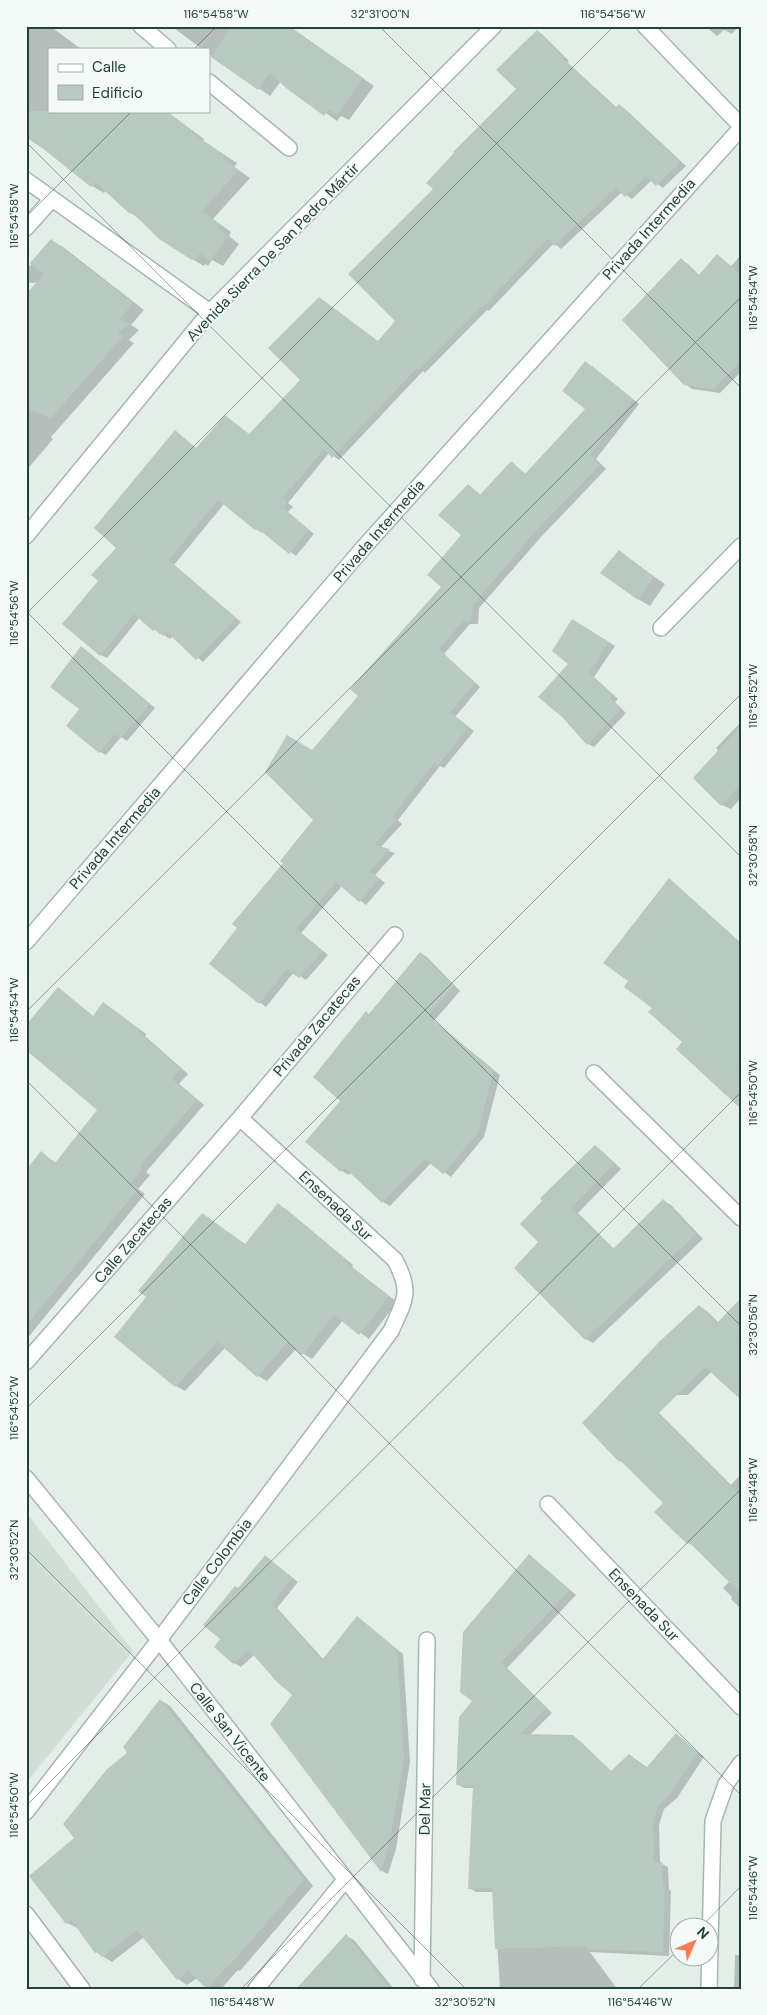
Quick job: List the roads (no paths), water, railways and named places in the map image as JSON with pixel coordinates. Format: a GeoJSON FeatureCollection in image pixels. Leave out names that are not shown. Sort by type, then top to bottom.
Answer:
{"type":"FeatureCollection","features":[{"type":"Feature","properties":{"kind":"street"},"geometry":{"type":"LineString","coordinates":[[141,26],[167,48]]}},
{"type":"Feature","properties":{"kind":"street","name":"Avenida Sierra De San Pedro Mártir"},"geometry":{"type":"LineString","coordinates":[[26,536],[210,312],[494,26]]}},
{"type":"Feature","properties":{"kind":"street"},"geometry":{"type":"LineString","coordinates":[[645,26],[741,127]]}},
{"type":"Feature","properties":{"kind":"street"},"geometry":{"type":"LineString","coordinates":[[210,83],[289,148]]}},
{"type":"Feature","properties":{"kind":"street","name":"Privada Intermedia"},"geometry":{"type":"LineString","coordinates":[[26,942],[364,547],[741,127]]}},
{"type":"Feature","properties":{"kind":"street"},"geometry":{"type":"LineString","coordinates":[[26,180],[210,312]]}},
{"type":"Feature","properties":{"kind":"street"},"geometry":{"type":"LineString","coordinates":[[26,228],[52,198]]}},
{"type":"Feature","properties":{"kind":"street"},"geometry":{"type":"LineString","coordinates":[[661,628],[741,546]]}},
{"type":"Feature","properties":{"kind":"street","name":"Privada Zacatecas"},"geometry":{"type":"LineString","coordinates":[[240,1118],[395,935]]}},
{"type":"Feature","properties":{"kind":"street"},"geometry":{"type":"LineString","coordinates":[[594,1073],[741,1218]]}},
{"type":"Feature","properties":{"kind":"street","name":"Ensenada Sur"},"geometry":{"type":"LineString","coordinates":[[240,1118],[395,1260],[404,1277],[405,1295],[402,1307]]}},
{"type":"Feature","properties":{"kind":"street","name":"Calle Zacatecas"},"geometry":{"type":"LineString","coordinates":[[26,1362],[240,1118]]}},
{"type":"Feature","properties":{"kind":"street","name":"Calle Colombia"},"geometry":{"type":"LineString","coordinates":[[26,1812],[159,1640],[391,1331],[402,1307]]}},
{"type":"Feature","properties":{"kind":"street","name":"Calle San Vicente"},"geometry":{"type":"LineString","coordinates":[[26,1478],[159,1640],[427,1984]]}},
{"type":"Feature","properties":{"kind":"street","name":"Ensenada Sur"},"geometry":{"type":"LineString","coordinates":[[548,1504],[741,1707]]}},
{"type":"Feature","properties":{"kind":"street","name":"Del Mar"},"geometry":{"type":"LineString","coordinates":[[427,1640],[427,1984]]}},
{"type":"Feature","properties":{"kind":"street"},"geometry":{"type":"LineString","coordinates":[[709,1989],[713,1821],[726,1784],[741,1763]]}},
{"type":"Feature","properties":{"kind":"street"},"geometry":{"type":"LineString","coordinates":[[256,1989],[345,1880]]}},
{"type":"Feature","properties":{"kind":"street"},"geometry":{"type":"LineString","coordinates":[[26,1914],[82,1989]]}}]}
